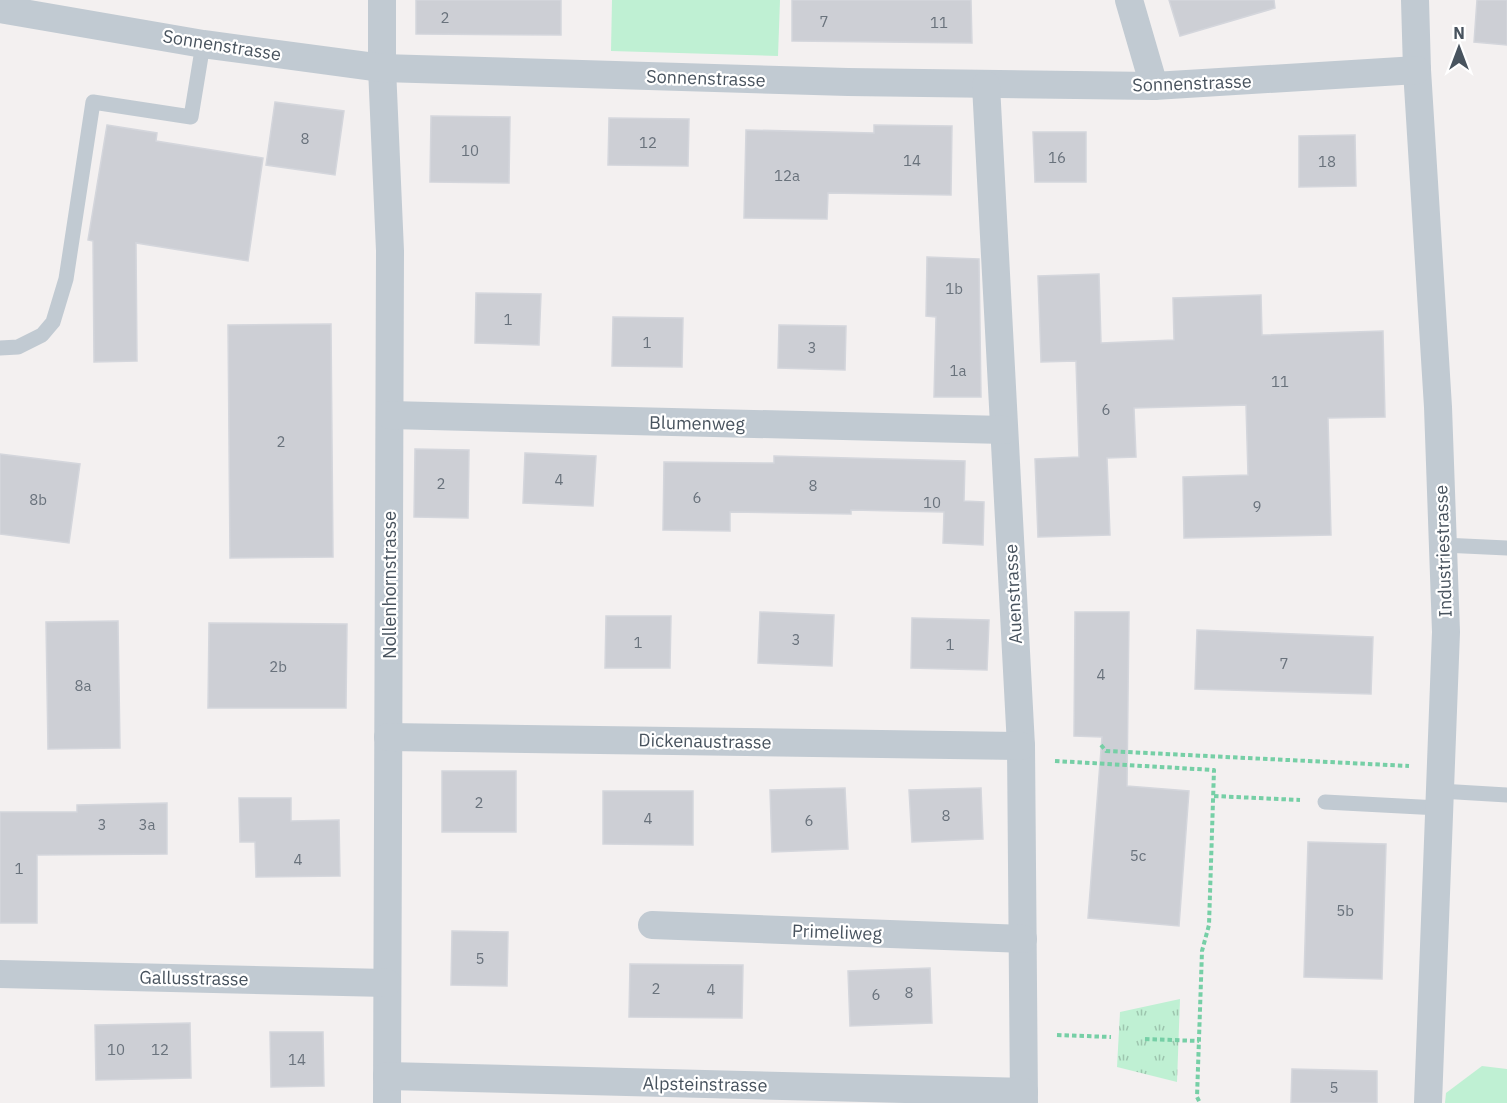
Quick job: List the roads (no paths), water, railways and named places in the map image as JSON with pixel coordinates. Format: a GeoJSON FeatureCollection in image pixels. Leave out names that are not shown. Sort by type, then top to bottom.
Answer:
{"type":"FeatureCollection","features":[{"type":"Feature","properties":{"kind":"street","name":"Nollenhornstrasse"},"geometry":{"type":"LineString","coordinates":[[382,0],[382,68],[390,250],[387,1089]]}},
{"type":"Feature","properties":{"kind":"street"},"geometry":{"type":"LineString","coordinates":[[1129,0],[1154,86]]}},
{"type":"Feature","properties":{"kind":"street","name":"Industriestrasse"},"geometry":{"type":"LineString","coordinates":[[1415,0],[1417,70],[1438,407],[1446,632],[1428,1103]]}},
{"type":"Feature","properties":{"kind":"street","name":"Sonnenstrasse"},"geometry":{"type":"LineString","coordinates":[[0,9],[203,44],[382,68],[986,85],[1154,86],[1417,70]]}},
{"type":"Feature","properties":{"kind":"street","name":"Auenstrasse"},"geometry":{"type":"LineString","coordinates":[[986,85],[1021,752],[1024,1097]]}},
{"type":"Feature","properties":{"kind":"street","name":"Blumenweg"},"geometry":{"type":"LineString","coordinates":[[390,415],[1004,430]]}},
{"type":"Feature","properties":{"kind":"street","name":"Dickenaustrasse"},"geometry":{"type":"LineString","coordinates":[[388,737],[1021,752]]}},
{"type":"Feature","properties":{"kind":"street","name":"Primeliweg"},"geometry":{"type":"LineString","coordinates":[[652,925],[1023,939]]}},
{"type":"Feature","properties":{"kind":"street","name":"Gallusstrasse"},"geometry":{"type":"LineString","coordinates":[[0,974],[387,983]]}},
{"type":"Feature","properties":{"kind":"street","name":"Alpsteinstrasse"},"geometry":{"type":"LineString","coordinates":[[387,1089],[1024,1097]]}},
{"type":"Feature","properties":{"kind":"lane"},"geometry":{"type":"LineString","coordinates":[[0,348],[18,347],[42,335],[53,322],[66,279],[93,102],[191,117],[203,44]]}},
{"type":"Feature","properties":{"kind":"lane"},"geometry":{"type":"LineString","coordinates":[[1443,544],[1507,548]]}},
{"type":"Feature","properties":{"kind":"lane"},"geometry":{"type":"LineString","coordinates":[[1325,802],[1439,800],[1507,795]]}}]}
